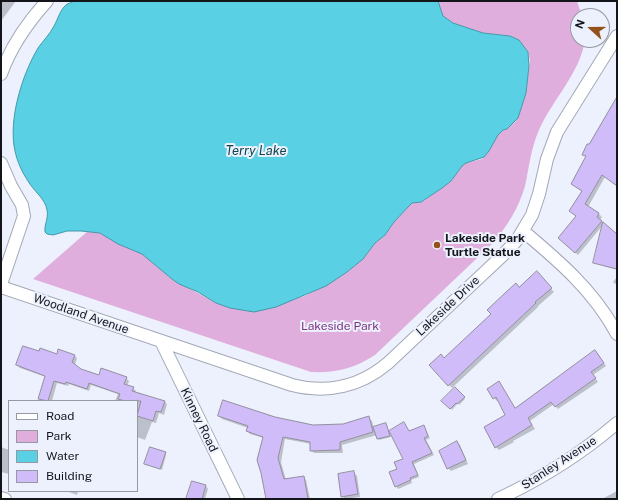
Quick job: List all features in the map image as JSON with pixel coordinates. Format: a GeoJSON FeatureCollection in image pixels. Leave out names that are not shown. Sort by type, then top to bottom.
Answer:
{"type":"FeatureCollection","features":[{"type":"Feature","properties":{"kind":"street"},"geometry":{"type":"LineString","coordinates":[[1,74],[9,55],[21,34],[47,1]]}},
{"type":"Feature","properties":{"kind":"street","name":"Lakeside Drive"},"geometry":{"type":"LineString","coordinates":[[160,341],[300,387],[324,389],[349,385],[371,375],[388,363],[502,256],[523,231],[536,204],[547,159],[557,132],[617,36]]}},
{"type":"Feature","properties":{"kind":"street"},"geometry":{"type":"LineString","coordinates":[[1,163],[11,186],[22,205],[24,216],[1,285]]}},
{"type":"Feature","properties":{"kind":"street"},"geometry":{"type":"LineString","coordinates":[[523,231],[571,272],[593,297],[617,334]]}},
{"type":"Feature","properties":{"kind":"street","name":"Woodland Avenue"},"geometry":{"type":"LineString","coordinates":[[1,285],[160,341]]}},
{"type":"Feature","properties":{"kind":"street","name":"Kinney Road"},"geometry":{"type":"LineString","coordinates":[[160,341],[238,499]]}},
{"type":"Feature","properties":{"kind":"street","name":"Stanley Avenue"},"geometry":{"type":"LineString","coordinates":[[498,499],[529,484],[567,461],[617,423]]}},
{"type":"Feature","properties":{"kind":"green space","name":"Lakeside Park"},"geometry":{"type":"Polygon","coordinates":[[[438,1],[577,1],[579,8],[570,8],[570,48],[583,48],[578,64],[539,130],[532,151],[523,194],[504,229],[494,242],[375,355],[352,367],[328,372],[311,372],[33,279],[88,231],[100,233],[142,254],[172,279],[216,303],[249,311],[305,296],[347,272],[363,259],[375,243],[385,235],[394,222],[412,203],[421,202],[451,181],[466,163],[482,159],[489,151],[498,135],[516,121],[526,93],[530,60],[528,52],[519,40],[510,36],[483,33],[453,23],[443,16],[438,1]]]}},
{"type":"Feature","properties":{"kind":"water","name":"Terry Lake"},"geometry":{"type":"Polygon","coordinates":[[[74,1],[438,1],[443,16],[453,23],[483,33],[510,36],[519,40],[528,52],[529,66],[526,93],[518,118],[507,129],[503,130],[498,135],[484,157],[466,163],[451,181],[442,188],[421,202],[412,203],[394,222],[385,235],[375,243],[363,259],[347,272],[326,286],[276,307],[254,312],[230,308],[216,303],[198,292],[179,284],[142,254],[118,244],[100,233],[67,231],[53,235],[45,232],[47,217],[46,206],[26,178],[20,166],[13,139],[13,126],[18,98],[32,59],[52,29],[62,9],[67,4],[74,1]]]}},
{"type":"Feature","properties":{"kind":"building"},"geometry":{"type":"Polygon","coordinates":[[[617,97],[617,186],[602,175],[585,204],[599,213],[597,217],[602,221],[575,253],[558,238],[576,216],[569,211],[582,191],[571,184],[586,156],[582,155],[587,144],[589,144],[617,97]]]}},
{"type":"Feature","properties":{"kind":"building"},"geometry":{"type":"Polygon","coordinates":[[[603,222],[617,234],[617,269],[593,263],[603,222]]]}},
{"type":"Feature","properties":{"kind":"building"},"geometry":{"type":"Polygon","coordinates":[[[537,271],[552,288],[535,302],[536,303],[448,386],[429,365],[441,354],[444,358],[491,314],[487,310],[516,283],[519,287],[537,271]]]}},
{"type":"Feature","properties":{"kind":"building"},"geometry":{"type":"Polygon","coordinates":[[[23,346],[39,351],[40,348],[57,354],[58,349],[75,355],[72,362],[81,369],[99,375],[101,368],[127,377],[124,384],[134,387],[132,391],[165,401],[161,412],[156,411],[153,421],[138,416],[141,401],[118,399],[120,394],[89,383],[87,389],[66,382],[65,384],[54,381],[48,400],[38,399],[45,376],[16,365],[23,346]]]}},
{"type":"Feature","properties":{"kind":"building"},"geometry":{"type":"Polygon","coordinates":[[[595,350],[604,363],[591,372],[596,378],[555,407],[551,402],[528,418],[532,425],[495,448],[484,427],[505,415],[496,397],[493,399],[487,389],[499,381],[515,408],[595,350]]]}},
{"type":"Feature","properties":{"kind":"building"},"geometry":{"type":"Polygon","coordinates":[[[455,387],[465,397],[450,409],[441,401],[455,387]]]}},
{"type":"Feature","properties":{"kind":"building"},"geometry":{"type":"Polygon","coordinates":[[[223,400],[275,417],[313,425],[343,424],[369,416],[373,432],[340,442],[340,450],[310,451],[310,442],[283,437],[278,458],[284,479],[304,476],[308,499],[266,499],[257,460],[263,437],[246,431],[248,426],[218,416],[223,400]]]}},
{"type":"Feature","properties":{"kind":"building"},"geometry":{"type":"Polygon","coordinates":[[[404,422],[409,431],[424,425],[428,436],[424,438],[432,453],[412,462],[418,475],[395,487],[389,472],[397,469],[394,462],[403,459],[389,431],[404,422]]]}},
{"type":"Feature","properties":{"kind":"building"},"geometry":{"type":"Polygon","coordinates":[[[386,423],[390,436],[377,439],[373,427],[386,423]]]}},
{"type":"Feature","properties":{"kind":"building"},"geometry":{"type":"Polygon","coordinates":[[[457,441],[466,460],[447,469],[439,451],[457,441]]]}},
{"type":"Feature","properties":{"kind":"building"},"geometry":{"type":"Polygon","coordinates":[[[150,447],[166,452],[160,469],[144,464],[150,447]]]}},
{"type":"Feature","properties":{"kind":"building"},"geometry":{"type":"Polygon","coordinates":[[[354,471],[358,494],[341,497],[338,474],[354,471]]]}},
{"type":"Feature","properties":{"kind":"building"},"geometry":{"type":"Polygon","coordinates":[[[192,481],[206,485],[202,499],[186,499],[192,481]]]}},
{"type":"Feature","properties":{"kind":"place","name":"Lakeside Park Turtle Statue"},"geometry":{"type":"Point","coordinates":[437,245]}}]}
